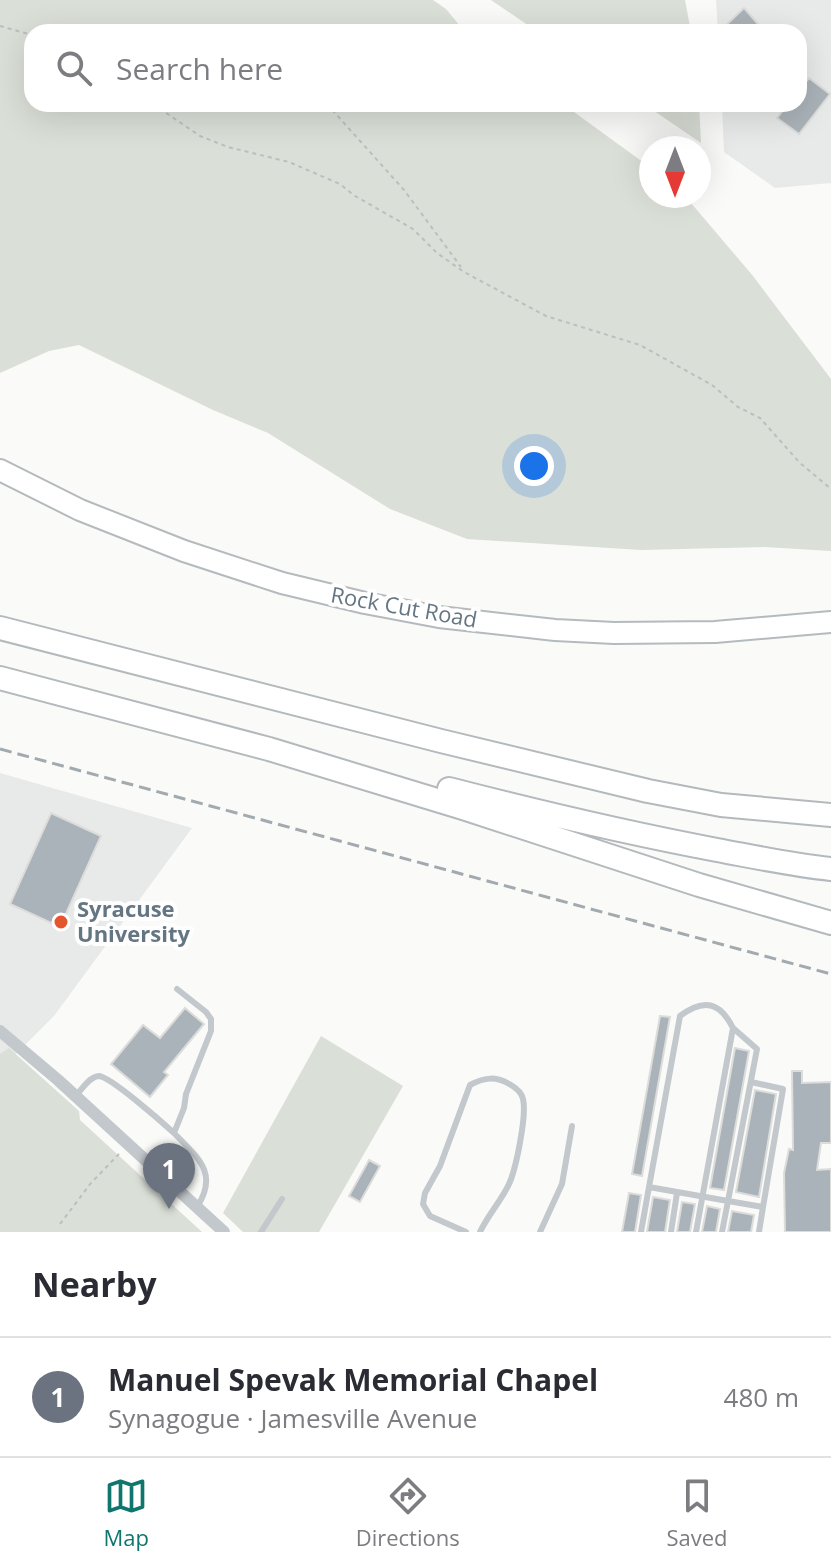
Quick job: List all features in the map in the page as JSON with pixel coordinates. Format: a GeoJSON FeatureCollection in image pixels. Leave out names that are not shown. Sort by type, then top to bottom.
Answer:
{"type":"FeatureCollection","features":[{"type":"Feature","properties":{"kind":"highway"},"geometry":{"type":"LineString","coordinates":[[0,626],[510,758],[685,799],[831,815]]}},
{"type":"Feature","properties":{"kind":"highway"},"geometry":{"type":"LineString","coordinates":[[0,678],[269,749],[699,885],[831,923]]}},
{"type":"Feature","properties":{"kind":"highway"},"geometry":{"type":"LineString","coordinates":[[269,749],[410,778],[666,841],[831,869]]}},
{"type":"Feature","properties":{"kind":"main road","name":"Rock Cut Road"},"geometry":{"type":"LineString","coordinates":[[0,470],[80,510],[184,551],[282,583],[439,617],[614,633],[715,632],[831,622]]}},
{"type":"Feature","properties":{"kind":"street"},"geometry":{"type":"LineString","coordinates":[[0,1031],[224,1232]]}},
{"type":"Feature","properties":{"kind":"lane"},"geometry":{"type":"LineString","coordinates":[[174,1133],[211,1031],[211,1019],[206,1012],[177,989]]}},
{"type":"Feature","properties":{"kind":"lane"},"geometry":{"type":"LineString","coordinates":[[641,1232],[680,1016],[689,1009],[707,1005],[719,1008],[733,1028],[757,1049],[722,1232]]}},
{"type":"Feature","properties":{"kind":"lane"},"geometry":{"type":"LineString","coordinates":[[696,1232],[733,1028]]}},
{"type":"Feature","properties":{"kind":"lane"},"geometry":{"type":"LineString","coordinates":[[76,1096],[91,1079],[101,1076],[174,1133],[206,1172],[206,1194],[197,1207]]}},
{"type":"Feature","properties":{"kind":"lane"},"geometry":{"type":"LineString","coordinates":[[466,1232],[430,1216],[423,1204],[470,1085],[481,1079],[493,1078],[509,1083],[523,1098],[522,1130],[510,1182],[480,1232]]}},
{"type":"Feature","properties":{"kind":"lane"},"geometry":{"type":"LineString","coordinates":[[751,1082],[783,1089],[759,1232]]}},
{"type":"Feature","properties":{"kind":"lane"},"geometry":{"type":"LineString","coordinates":[[540,1232],[562,1184],[572,1126]]}},
{"type":"Feature","properties":{"kind":"lane"},"geometry":{"type":"LineString","coordinates":[[649,1187],[763,1207]]}},
{"type":"Feature","properties":{"kind":"lane"},"geometry":{"type":"LineString","coordinates":[[671,1232],[677,1193]]}},
{"type":"Feature","properties":{"kind":"lane"},"geometry":{"type":"LineString","coordinates":[[261,1232],[282,1199]]}},
{"type":"Feature","properties":{"kind":"path"},"geometry":{"type":"LineString","coordinates":[[0,26],[24,33]]}},
{"type":"Feature","properties":{"kind":"path"},"geometry":{"type":"LineString","coordinates":[[165,112],[200,136],[228,147],[289,162],[340,184],[413,229],[437,253],[464,272],[546,316],[640,345],[712,385],[738,407],[760,418],[799,462],[831,489]]}},
{"type":"Feature","properties":{"kind":"path"},"geometry":{"type":"LineString","coordinates":[[334,112],[404,190],[464,272]]}},
{"type":"Feature","properties":{"kind":"path"},"geometry":{"type":"LineString","coordinates":[[60,1224],[91,1183],[128,1144]]}},
{"type":"Feature","properties":{"kind":"shaded area"},"geometry":{"type":"Polygon","coordinates":[[[0,0],[433,0],[458,24],[24,24],[24,112],[574,112],[639,159],[639,208],[695,208],[753,276],[831,379],[831,551],[765,547],[641,550],[467,539],[390,509],[268,433],[79,345],[49,351],[0,373],[0,0]]]}},
{"type":"Feature","properties":{"kind":"shaded area"},"geometry":{"type":"Polygon","coordinates":[[[491,0],[685,0],[690,24],[526,24],[491,0]]]}},
{"type":"Feature","properties":{"kind":"shaded area"},"geometry":{"type":"Polygon","coordinates":[[[716,0],[831,0],[831,183],[775,188],[724,152],[722,112],[807,112],[807,24],[718,24],[716,0]]]}},
{"type":"Feature","properties":{"kind":"shaded area"},"geometry":{"type":"Polygon","coordinates":[[[656,112],[699,112],[701,136],[691,136],[656,112]]]}},
{"type":"Feature","properties":{"kind":"shaded area","name":"Syracuse University"},"geometry":{"type":"Polygon","coordinates":[[[0,773],[192,828],[54,1016],[0,1070],[0,773]]]}},
{"type":"Feature","properties":{"kind":"shaded area"},"geometry":{"type":"Polygon","coordinates":[[[321,1036],[403,1086],[319,1232],[243,1232],[223,1213],[321,1036]]]}},
{"type":"Feature","properties":{"kind":"shaded area"},"geometry":{"type":"Polygon","coordinates":[[[9,1048],[79,1111],[80,1120],[202,1232],[0,1232],[0,1054],[9,1048]]]}},
{"type":"Feature","properties":{"kind":"building"},"geometry":{"type":"Polygon","coordinates":[[[744,8],[758,24],[727,24],[744,8]]]}},
{"type":"Feature","properties":{"kind":"building"},"geometry":{"type":"Polygon","coordinates":[[[809,78],[830,94],[799,134],[777,118],[782,112],[807,112],[809,78]]]}},
{"type":"Feature","properties":{"kind":"building"},"geometry":{"type":"Polygon","coordinates":[[[51,813],[101,836],[60,927],[10,904],[51,813]]]}},
{"type":"Feature","properties":{"kind":"building"},"geometry":{"type":"Polygon","coordinates":[[[185,1008],[204,1024],[164,1072],[168,1075],[150,1097],[111,1064],[143,1025],[160,1038],[185,1008]]]}},
{"type":"Feature","properties":{"kind":"building"},"geometry":{"type":"Polygon","coordinates":[[[660,1016],[670,1017],[642,1176],[632,1174],[660,1016]]]}},
{"type":"Feature","properties":{"kind":"building"},"geometry":{"type":"Polygon","coordinates":[[[735,1048],[749,1051],[724,1190],[710,1188],[735,1048]]]}},
{"type":"Feature","properties":{"kind":"building"},"geometry":{"type":"Polygon","coordinates":[[[792,1071],[802,1071],[802,1083],[831,1082],[831,1143],[821,1143],[817,1170],[831,1169],[831,1232],[785,1232],[784,1173],[789,1149],[793,1150],[792,1071]]]}},
{"type":"Feature","properties":{"kind":"building"},"geometry":{"type":"Polygon","coordinates":[[[755,1090],[776,1094],[759,1197],[736,1192],[755,1090]]]}},
{"type":"Feature","properties":{"kind":"building"},"geometry":{"type":"Polygon","coordinates":[[[369,1160],[380,1166],[360,1202],[349,1196],[369,1160]]]}},
{"type":"Feature","properties":{"kind":"building"},"geometry":{"type":"Polygon","coordinates":[[[629,1193],[641,1195],[635,1232],[622,1232],[629,1193]]]}},
{"type":"Feature","properties":{"kind":"building"},"geometry":{"type":"Polygon","coordinates":[[[653,1197],[670,1200],[665,1232],[647,1232],[653,1197]]]}},
{"type":"Feature","properties":{"kind":"building"},"geometry":{"type":"Polygon","coordinates":[[[682,1202],[695,1204],[690,1232],[677,1232],[682,1202]]]}},
{"type":"Feature","properties":{"kind":"building"},"geometry":{"type":"Polygon","coordinates":[[[707,1206],[720,1209],[716,1232],[702,1232],[707,1206]]]}},
{"type":"Feature","properties":{"kind":"building"},"geometry":{"type":"Polygon","coordinates":[[[732,1211],[754,1215],[751,1232],[728,1232],[732,1211]]]}},
{"type":"Feature","properties":{"kind":"railway"},"geometry":{"type":"LineString","coordinates":[[0,749],[831,974]]}},
{"type":"Feature","properties":{"kind":"place","name":"Syracuse University"},"geometry":{"type":"Point","coordinates":[61,922]}},
{"type":"Feature","properties":{"kind":"place","name":"Manuel Spevak Memorial Chapel"},"geometry":{"type":"Point","coordinates":[169,1209]}}]}
